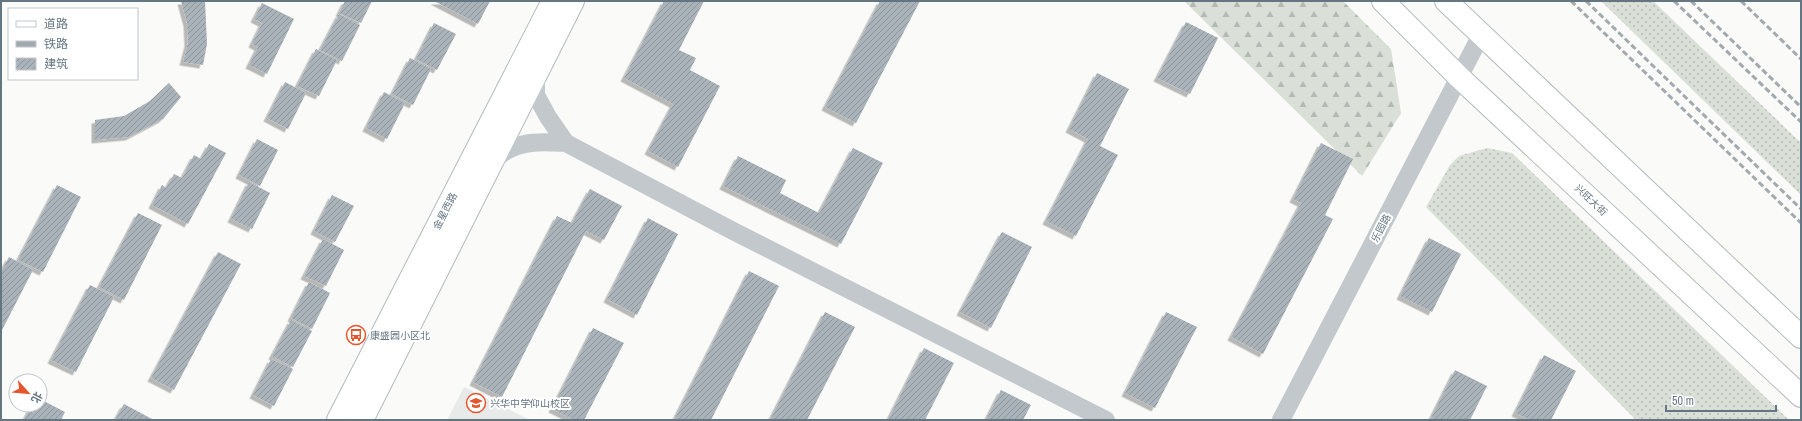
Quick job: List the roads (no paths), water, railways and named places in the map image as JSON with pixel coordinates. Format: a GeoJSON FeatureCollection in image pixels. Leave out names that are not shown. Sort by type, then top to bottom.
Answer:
{"type":"FeatureCollection","features":[{"type":"Feature","properties":{"kind":"main road","name":"金星西路"},"geometry":{"type":"LineString","coordinates":[[338,420],[553,1]]}},
{"type":"Feature","properties":{"kind":"main road","name":"金星西路"},"geometry":{"type":"LineString","coordinates":[[362,420],[573,1]]}},
{"type":"Feature","properties":{"kind":"main road","name":"兴旺大街"},"geometry":{"type":"LineString","coordinates":[[1383,1],[1459,77],[1800,395]]}},
{"type":"Feature","properties":{"kind":"main road"},"geometry":{"type":"LineString","coordinates":[[1446,1],[1801,337]]}},
{"type":"Feature","properties":{"kind":"street","name":"乐园路"},"geometry":{"type":"LineString","coordinates":[[1281,420],[1481,35]]}},
{"type":"Feature","properties":{"kind":"street"},"geometry":{"type":"LineString","coordinates":[[536,74],[536,95],[548,117],[566,143]]}},
{"type":"Feature","properties":{"kind":"street"},"geometry":{"type":"LineString","coordinates":[[492,163],[506,151],[524,144],[545,142],[566,143],[735,232],[1106,420]]}},
{"type":"Feature","properties":{"kind":"railway"},"geometry":{"type":"LineString","coordinates":[[1571,1],[1801,223]]}},
{"type":"Feature","properties":{"kind":"railway"},"geometry":{"type":"LineString","coordinates":[[1586,1],[1801,209]]}},
{"type":"Feature","properties":{"kind":"railway"},"geometry":{"type":"LineString","coordinates":[[1674,1],[1801,122]]}},
{"type":"Feature","properties":{"kind":"railway"},"geometry":{"type":"LineString","coordinates":[[1691,1],[1801,107]]}},
{"type":"Feature","properties":{"kind":"railway"},"geometry":{"type":"LineString","coordinates":[[1741,1],[1801,59]]}},
{"type":"Feature","properties":{"kind":"place","name":"康盛园小区北"},"geometry":{"type":"Point","coordinates":[356,335]}},
{"type":"Feature","properties":{"kind":"place","name":"兴华中学仰山校区"},"geometry":{"type":"Point","coordinates":[476,403]}}]}
